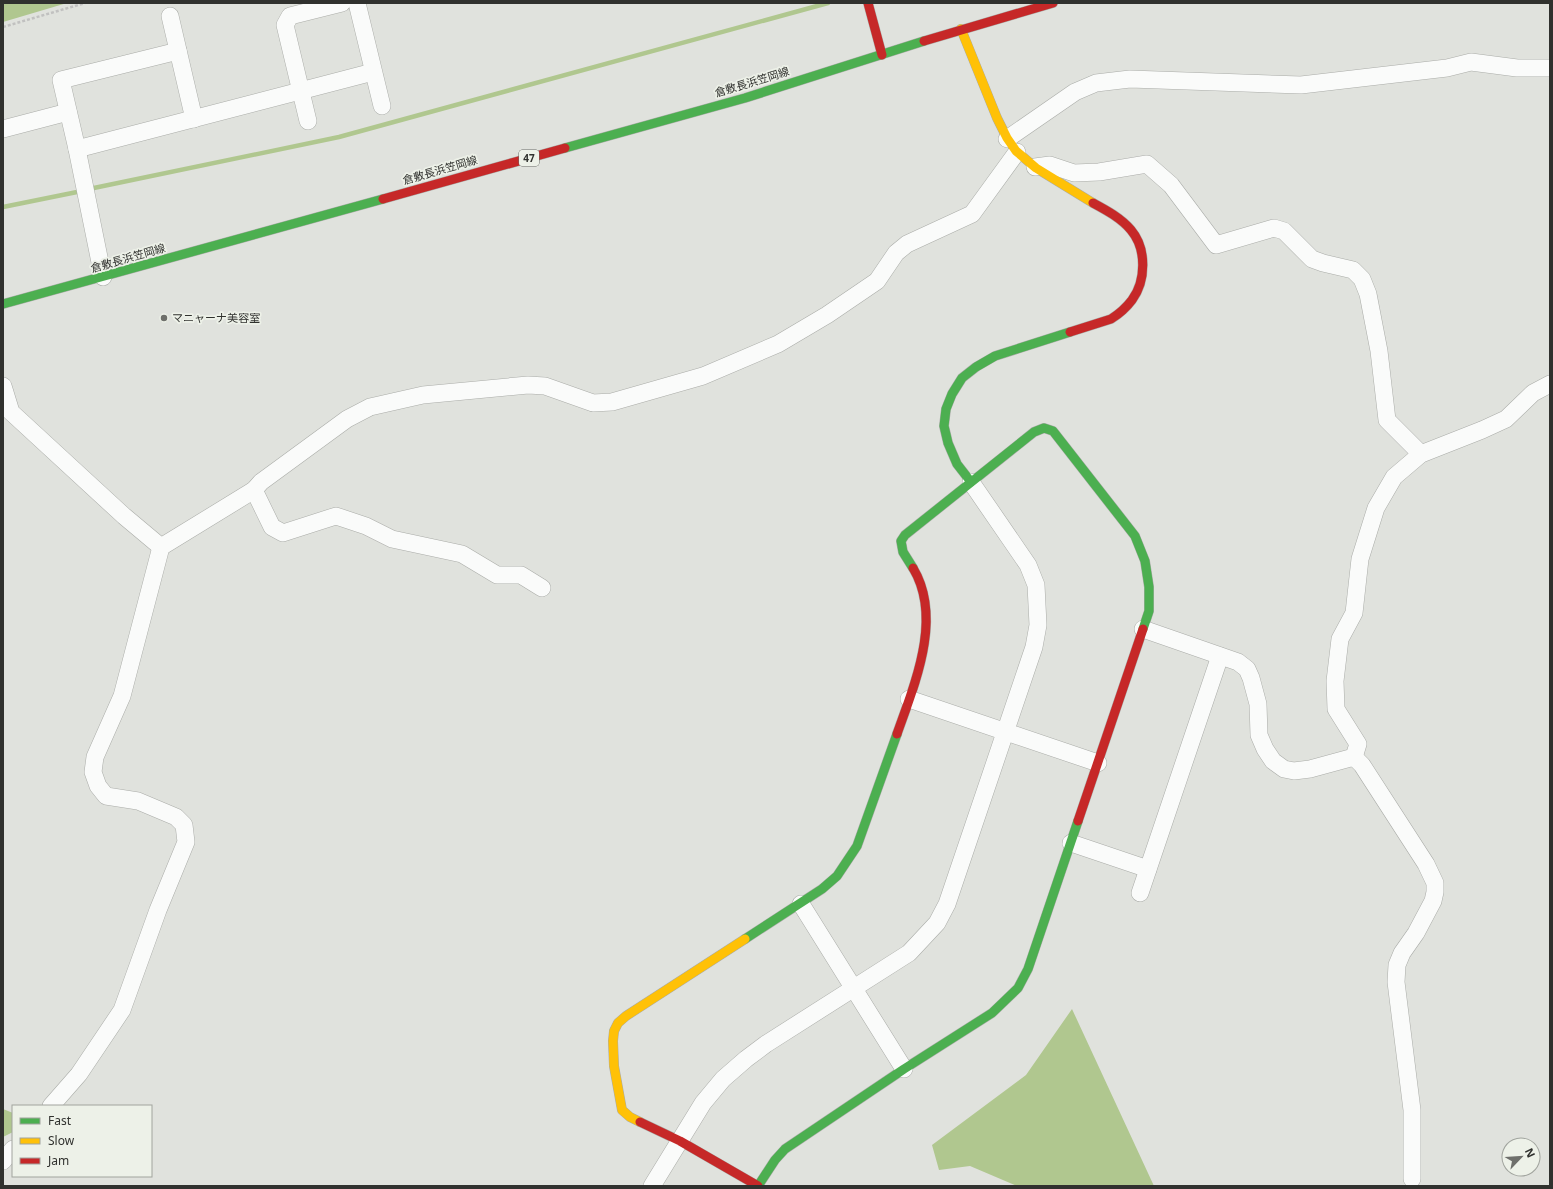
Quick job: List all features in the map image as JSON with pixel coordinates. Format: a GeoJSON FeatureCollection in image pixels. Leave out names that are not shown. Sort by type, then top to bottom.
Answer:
{"type":"FeatureCollection","features":[{"type":"Feature","properties":{"kind":"street"},"geometry":{"type":"LineString","coordinates":[[308,121],[285,26],[290,16],[342,3]]}},
{"type":"Feature","properties":{"kind":"street"},"geometry":{"type":"LineString","coordinates":[[357,3],[382,106]]}},
{"type":"Feature","properties":{"kind":"street"},"geometry":{"type":"LineString","coordinates":[[868,3],[882,55]]}},
{"type":"Feature","properties":{"kind":"street","name":"倉敷長浜笠岡線"},"geometry":{"type":"LineString","coordinates":[[3,304],[738,100],[961,29],[1053,3]]}},
{"type":"Feature","properties":{"kind":"street"},"geometry":{"type":"LineString","coordinates":[[170,16],[194,119]]}},
{"type":"Feature","properties":{"kind":"street"},"geometry":{"type":"LineString","coordinates":[[652,1186],[703,1103],[723,1079],[746,1059],[909,953],[937,923],[947,904],[1006,733],[1034,646],[1038,625],[1036,586],[1028,564],[957,464],[948,443],[944,426],[946,409],[952,394],[962,378],[976,367],[995,356],[1111,319],[1122,312],[1130,303],[1141,278],[1143,261],[1139,245],[1132,230],[1118,218],[1035,167],[1017,152],[1007,139],[971,59],[961,29]]}},
{"type":"Feature","properties":{"kind":"street"},"geometry":{"type":"LineString","coordinates":[[103,277],[77,149],[61,80],[178,52]]}},
{"type":"Feature","properties":{"kind":"street"},"geometry":{"type":"LineString","coordinates":[[1007,139],[1075,92],[1096,83],[1130,79],[1301,85],[1447,68],[1472,62],[1517,68],[1550,68]]}},
{"type":"Feature","properties":{"kind":"street"},"geometry":{"type":"LineString","coordinates":[[77,149],[373,72]]}},
{"type":"Feature","properties":{"kind":"street"},"geometry":{"type":"LineString","coordinates":[[3,129],[68,112]]}},
{"type":"Feature","properties":{"kind":"street"},"geometry":{"type":"LineString","coordinates":[[52,1105],[79,1074],[122,1010],[158,910],[186,842],[184,825],[176,816],[138,801],[106,796],[98,786],[93,772],[95,757],[122,696],[161,547],[254,490],[260,482],[347,419],[370,407],[423,395],[528,385],[545,386],[593,403],[612,402],[703,376],[778,344],[827,315],[877,281],[896,253],[907,244],[972,214],[1017,152]]}},
{"type":"Feature","properties":{"kind":"street"},"geometry":{"type":"LineString","coordinates":[[1035,167],[1050,165],[1074,173],[1099,172],[1147,164],[1171,185],[1216,245],[1274,228],[1284,231],[1312,259],[1353,270],[1362,279],[1368,294],[1379,351],[1387,420],[1420,454]]}},
{"type":"Feature","properties":{"kind":"street"},"geometry":{"type":"LineString","coordinates":[[1354,757],[1358,744],[1336,709],[1336,681],[1340,639],[1354,613],[1360,559],[1376,508],[1394,477],[1420,454],[1506,419],[1533,393],[1550,384]]}},
{"type":"Feature","properties":{"kind":"street"},"geometry":{"type":"LineString","coordinates":[[3,386],[11,412],[124,516],[161,547]]}},
{"type":"Feature","properties":{"kind":"street"},"geometry":{"type":"LineString","coordinates":[[1044,428],[1052,431],[1134,536],[1145,561],[1149,587],[1149,611],[1144,629],[1028,969],[1018,988],[992,1013],[904,1069],[785,1149],[775,1160],[758,1186],[680,1141],[630,1116],[622,1110],[613,1053],[613,1037],[616,1025],[626,1016],[801,904],[837,876],[857,846],[909,699],[924,646],[927,620],[924,596],[917,575],[903,552],[901,541],[905,535],[1034,432],[1044,428]]}},
{"type":"Feature","properties":{"kind":"street"},"geometry":{"type":"LineString","coordinates":[[254,490],[272,527],[283,533],[336,516],[366,526],[392,539],[462,554],[497,575],[521,575],[542,588]]}},
{"type":"Feature","properties":{"kind":"street"},"geometry":{"type":"LineString","coordinates":[[1144,629],[1238,662],[1247,669],[1258,704],[1259,735],[1265,749],[1274,761],[1284,769],[1294,771],[1310,769],[1354,757]]}},
{"type":"Feature","properties":{"kind":"street"},"geometry":{"type":"LineString","coordinates":[[1140,893],[1220,656]]}},
{"type":"Feature","properties":{"kind":"street"},"geometry":{"type":"LineString","coordinates":[[909,699],[1098,763]]}},
{"type":"Feature","properties":{"kind":"street"},"geometry":{"type":"LineString","coordinates":[[1354,757],[1362,765],[1407,833],[1432,873],[1435,883],[1433,902],[1416,933],[1402,953],[1397,965],[1396,982],[1412,1110],[1412,1179]]}},
{"type":"Feature","properties":{"kind":"street"},"geometry":{"type":"LineString","coordinates":[[1072,843],[1148,868]]}},
{"type":"Feature","properties":{"kind":"street"},"geometry":{"type":"LineString","coordinates":[[801,904],[904,1069]]}},
{"type":"Feature","properties":{"kind":"street"},"geometry":{"type":"LineString","coordinates":[[3,1161],[12,1150]]}},
{"type":"Feature","properties":{"kind":"path"},"geometry":{"type":"LineString","coordinates":[[3,27],[84,3]]}},
{"type":"Feature","properties":{"kind":"shaded area"},"geometry":{"type":"Polygon","coordinates":[[[3,3],[67,3],[3,22],[3,3]]]}},
{"type":"Feature","properties":{"kind":"shaded area"},"geometry":{"type":"Polygon","coordinates":[[[1072,1009],[1154,1186],[1017,1186],[970,1166],[939,1170],[932,1145],[1026,1075],[1072,1009]]]}},
{"type":"Feature","properties":{"kind":"shaded area"},"geometry":{"type":"Polygon","coordinates":[[[3,1109],[12,1113],[12,1132],[3,1137],[3,1109]]]}},
{"type":"Feature","properties":{"kind":"waterway"},"geometry":{"type":"LineString","coordinates":[[89,189],[339,137],[828,3]]}},
{"type":"Feature","properties":{"kind":"waterway"},"geometry":{"type":"LineString","coordinates":[[3,207],[82,191]]}},
{"type":"Feature","properties":{"kind":"traffic: fast"},"geometry":{"type":"LineString","coordinates":[[565,148],[745,98],[924,41]]}},
{"type":"Feature","properties":{"kind":"traffic: fast"},"geometry":{"type":"LineString","coordinates":[[3,304],[383,199]]}},
{"type":"Feature","properties":{"kind":"traffic: fast"},"geometry":{"type":"LineString","coordinates":[[971,482],[957,464],[948,443],[944,426],[946,409],[952,394],[962,378],[976,367],[995,356],[1070,332]]}},
{"type":"Feature","properties":{"kind":"traffic: fast"},"geometry":{"type":"LineString","coordinates":[[913,568],[903,552],[901,541],[905,535],[1034,432],[1044,428],[1053,431],[1135,536],[1145,561],[1149,587],[1149,611],[1143,629]]}},
{"type":"Feature","properties":{"kind":"traffic: fast"},"geometry":{"type":"LineString","coordinates":[[745,939],[822,889],[837,876],[857,846],[897,734]]}},
{"type":"Feature","properties":{"kind":"traffic: fast"},"geometry":{"type":"LineString","coordinates":[[758,1186],[775,1160],[785,1149],[904,1069],[992,1013],[1018,988],[1028,969],[1078,821]]}},
{"type":"Feature","properties":{"kind":"traffic: slow"},"geometry":{"type":"LineString","coordinates":[[961,29],[997,118],[1007,138],[1016,151],[1036,168],[1093,203]]}},
{"type":"Feature","properties":{"kind":"traffic: slow"},"geometry":{"type":"LineString","coordinates":[[640,1122],[630,1117],[622,1110],[614,1066],[613,1041],[614,1031],[618,1023],[626,1016],[745,939]]}},
{"type":"Feature","properties":{"kind":"traffic: jam"},"geometry":{"type":"LineString","coordinates":[[868,3],[882,55]]}},
{"type":"Feature","properties":{"kind":"traffic: jam"},"geometry":{"type":"LineString","coordinates":[[924,41],[1053,3]]}},
{"type":"Feature","properties":{"kind":"traffic: jam"},"geometry":{"type":"LineString","coordinates":[[383,199],[565,148]]}},
{"type":"Feature","properties":{"kind":"traffic: jam"},"geometry":{"type":"LineString","coordinates":[[1070,332],[1111,319],[1120,313],[1130,303],[1137,292],[1142,275],[1143,265],[1140,246],[1131,230],[1118,218],[1093,203]]}},
{"type":"Feature","properties":{"kind":"traffic: jam"},"geometry":{"type":"LineString","coordinates":[[897,734],[918,672],[926,629],[926,608],[922,587],[913,568]]}},
{"type":"Feature","properties":{"kind":"traffic: jam"},"geometry":{"type":"LineString","coordinates":[[1078,821],[1143,629]]}},
{"type":"Feature","properties":{"kind":"traffic: jam"},"geometry":{"type":"LineString","coordinates":[[640,1122],[680,1141],[758,1186]]}},
{"type":"Feature","properties":{"kind":"place","name":"マニャーナ美容室"},"geometry":{"type":"Point","coordinates":[164,318]}}]}
